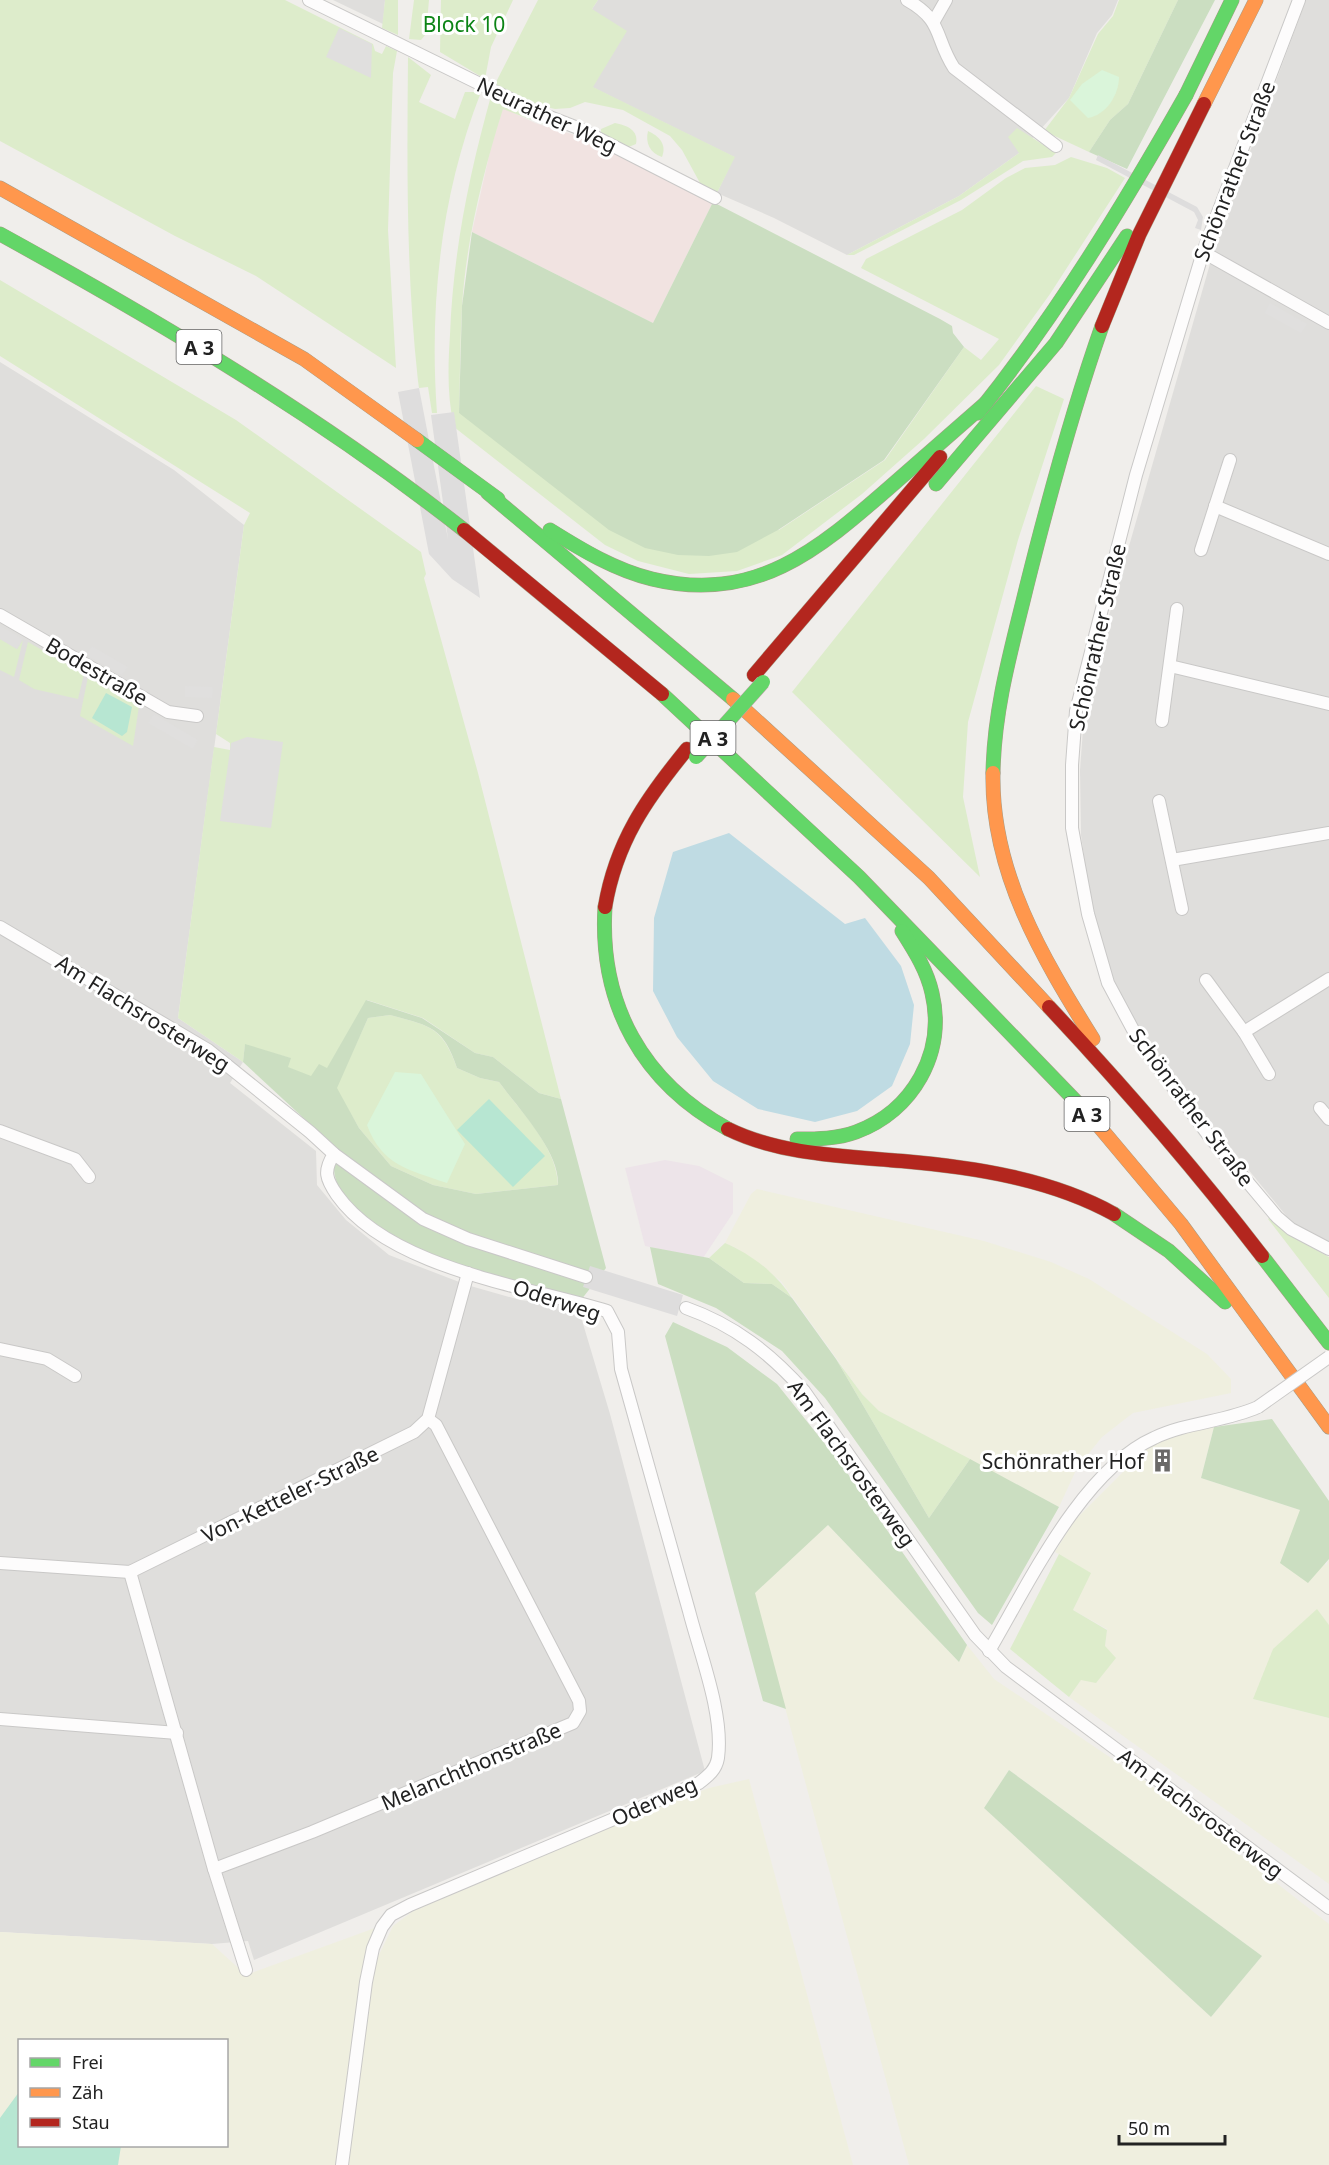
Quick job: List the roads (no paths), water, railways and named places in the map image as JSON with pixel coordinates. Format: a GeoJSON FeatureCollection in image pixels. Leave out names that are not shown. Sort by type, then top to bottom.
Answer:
{"type":"FeatureCollection","features":[{"type":"Feature","properties":{"kind":"main road"},"geometry":{"type":"LineString","coordinates":[[759,678],[986,404],[1042,328],[1094,248],[1186,95],[1232,0]]}},
{"type":"Feature","properties":{"kind":"main road"},"geometry":{"type":"LineString","coordinates":[[1116,1078],[1038,950],[1016,901],[995,813],[992,773],[995,732],[1009,658],[1079,391],[1120,278],[1256,0]]}},
{"type":"Feature","properties":{"kind":"main road"},"geometry":{"type":"LineString","coordinates":[[1202,108],[1099,283],[1056,343],[759,678],[691,753],[656,787],[630,825],[613,868],[605,913],[606,959],[616,1004],[636,1045],[663,1082],[698,1113],[717,1125],[766,1144],[797,1151],[938,1165],[1020,1179],[1064,1192],[1107,1210],[1159,1240],[1273,1348]]}},
{"type":"Feature","properties":{"kind":"main road","name":"A 3"},"geometry":{"type":"LineString","coordinates":[[0,188],[304,359],[488,493],[653,628],[828,783],[929,878],[1116,1078],[1209,1186],[1329,1342]]}},
{"type":"Feature","properties":{"kind":"main road","name":"A 3"},"geometry":{"type":"LineString","coordinates":[[0,234],[128,304],[253,379],[336,434],[436,507],[670,699],[788,806],[881,897],[1129,1160],[1273,1348],[1329,1427]]}},
{"type":"Feature","properties":{"kind":"main road"},"geometry":{"type":"LineString","coordinates":[[488,493],[618,568],[664,582],[681,584],[716,585],[741,582],[790,566],[812,553],[986,404]]}},
{"type":"Feature","properties":{"kind":"main road"},"geometry":{"type":"LineString","coordinates":[[691,753],[634,848],[621,886],[615,926],[617,966],[635,1024],[658,1062],[692,1095],[712,1110],[766,1132],[819,1140],[842,1138],[863,1131],[883,1120],[901,1105],[916,1088],[927,1067],[936,1023],[934,1000],[928,978],[918,958],[881,897]]}},
{"type":"Feature","properties":{"kind":"street","name":"Neurather Weg"},"geometry":{"type":"LineString","coordinates":[[309,0],[527,107],[578,128],[715,198]]}},
{"type":"Feature","properties":{"kind":"street"},"geometry":{"type":"LineString","coordinates":[[907,0],[925,10],[934,21],[945,54],[954,68],[1056,146]]}},
{"type":"Feature","properties":{"kind":"street"},"geometry":{"type":"LineString","coordinates":[[934,21],[946,0]]}},
{"type":"Feature","properties":{"kind":"street","name":"Schönrather Straße"},"geometry":{"type":"LineString","coordinates":[[1299,0],[1203,252],[1136,475],[1076,711],[1072,765],[1072,828],[1088,914],[1108,983],[1139,1041],[1209,1136],[1277,1217],[1291,1229],[1329,1249]]}},
{"type":"Feature","properties":{"kind":"street"},"geometry":{"type":"LineString","coordinates":[[1203,252],[1329,323]]}},
{"type":"Feature","properties":{"kind":"street"},"geometry":{"type":"LineString","coordinates":[[1201,550],[1230,460]]}},
{"type":"Feature","properties":{"kind":"street"},"geometry":{"type":"LineString","coordinates":[[1215,506],[1329,554]]}},
{"type":"Feature","properties":{"kind":"street"},"geometry":{"type":"LineString","coordinates":[[1162,721],[1177,609]]}},
{"type":"Feature","properties":{"kind":"street","name":"Bodestraße"},"geometry":{"type":"LineString","coordinates":[[0,615],[168,712],[197,716]]}},
{"type":"Feature","properties":{"kind":"street"},"geometry":{"type":"LineString","coordinates":[[1170,666],[1329,704]]}},
{"type":"Feature","properties":{"kind":"street"},"geometry":{"type":"LineString","coordinates":[[1159,801],[1182,909]]}},
{"type":"Feature","properties":{"kind":"street"},"geometry":{"type":"LineString","coordinates":[[1172,860],[1329,833]]}},
{"type":"Feature","properties":{"kind":"street","name":"Am Flachsrosterweg"},"geometry":{"type":"LineString","coordinates":[[0,927],[208,1050],[380,1190],[446,1231],[586,1277]]}},
{"type":"Feature","properties":{"kind":"street"},"geometry":{"type":"LineString","coordinates":[[1244,1032],[1329,979]]}},
{"type":"Feature","properties":{"kind":"street"},"geometry":{"type":"LineString","coordinates":[[1206,980],[1244,1032],[1269,1074]]}},
{"type":"Feature","properties":{"kind":"street"},"geometry":{"type":"LineString","coordinates":[[1320,1108],[1329,1119]]}},
{"type":"Feature","properties":{"kind":"street"},"geometry":{"type":"LineString","coordinates":[[0,1131],[75,1160],[89,1177]]}},
{"type":"Feature","properties":{"kind":"street"},"geometry":{"type":"LineString","coordinates":[[334,1154],[326,1166],[328,1183],[357,1218],[376,1233],[468,1273],[428,1419]]}},
{"type":"Feature","properties":{"kind":"street","name":"Oderweg"},"geometry":{"type":"LineString","coordinates":[[342,2165],[372,1948],[382,1927],[391,1915],[699,1783],[712,1773],[717,1761],[716,1715],[621,1369],[618,1332],[607,1311],[468,1273]]}},
{"type":"Feature","properties":{"kind":"street","name":"Am Flachsrosterweg"},"geometry":{"type":"LineString","coordinates":[[686,1308],[719,1321],[750,1340],[804,1391],[989,1651],[1006,1667],[1329,1908]]}},
{"type":"Feature","properties":{"kind":"street"},"geometry":{"type":"LineString","coordinates":[[0,1349],[47,1359],[75,1376]]}},
{"type":"Feature","properties":{"kind":"street"},"geometry":{"type":"LineString","coordinates":[[989,1651],[1074,1509],[1130,1453],[1151,1438],[1175,1429],[1258,1407],[1329,1357]]}},
{"type":"Feature","properties":{"kind":"street","name":"Von-Ketteler-Straße"},"geometry":{"type":"LineString","coordinates":[[130,1572],[414,1432],[428,1419]]}},
{"type":"Feature","properties":{"kind":"street","name":"Melanchthonstraße"},"geometry":{"type":"LineString","coordinates":[[214,1869],[573,1723],[580,1711],[579,1701],[467,1483],[436,1425],[428,1419]]}},
{"type":"Feature","properties":{"kind":"street"},"geometry":{"type":"LineString","coordinates":[[0,1563],[130,1572],[214,1869],[246,1970]]}},
{"type":"Feature","properties":{"kind":"street"},"geometry":{"type":"LineString","coordinates":[[0,1719],[177,1733]]}},
{"type":"Feature","properties":{"kind":"water"},"geometry":{"type":"Polygon","coordinates":[[[729,833],[845,924],[865,918],[901,966],[914,1005],[910,1044],[892,1086],[857,1111],[815,1122],[758,1109],[713,1081],[677,1037],[653,991],[654,918],[673,852],[729,833]]]}},
{"type":"Feature","properties":{"kind":"place","name":"Schönrather Hof"},"geometry":{"type":"Point","coordinates":[1162,1461]}},
{"type":"Feature","properties":{"kind":"park label","name":"Block 10"},"geometry":{"type":"Point","coordinates":[464,24]}}]}
